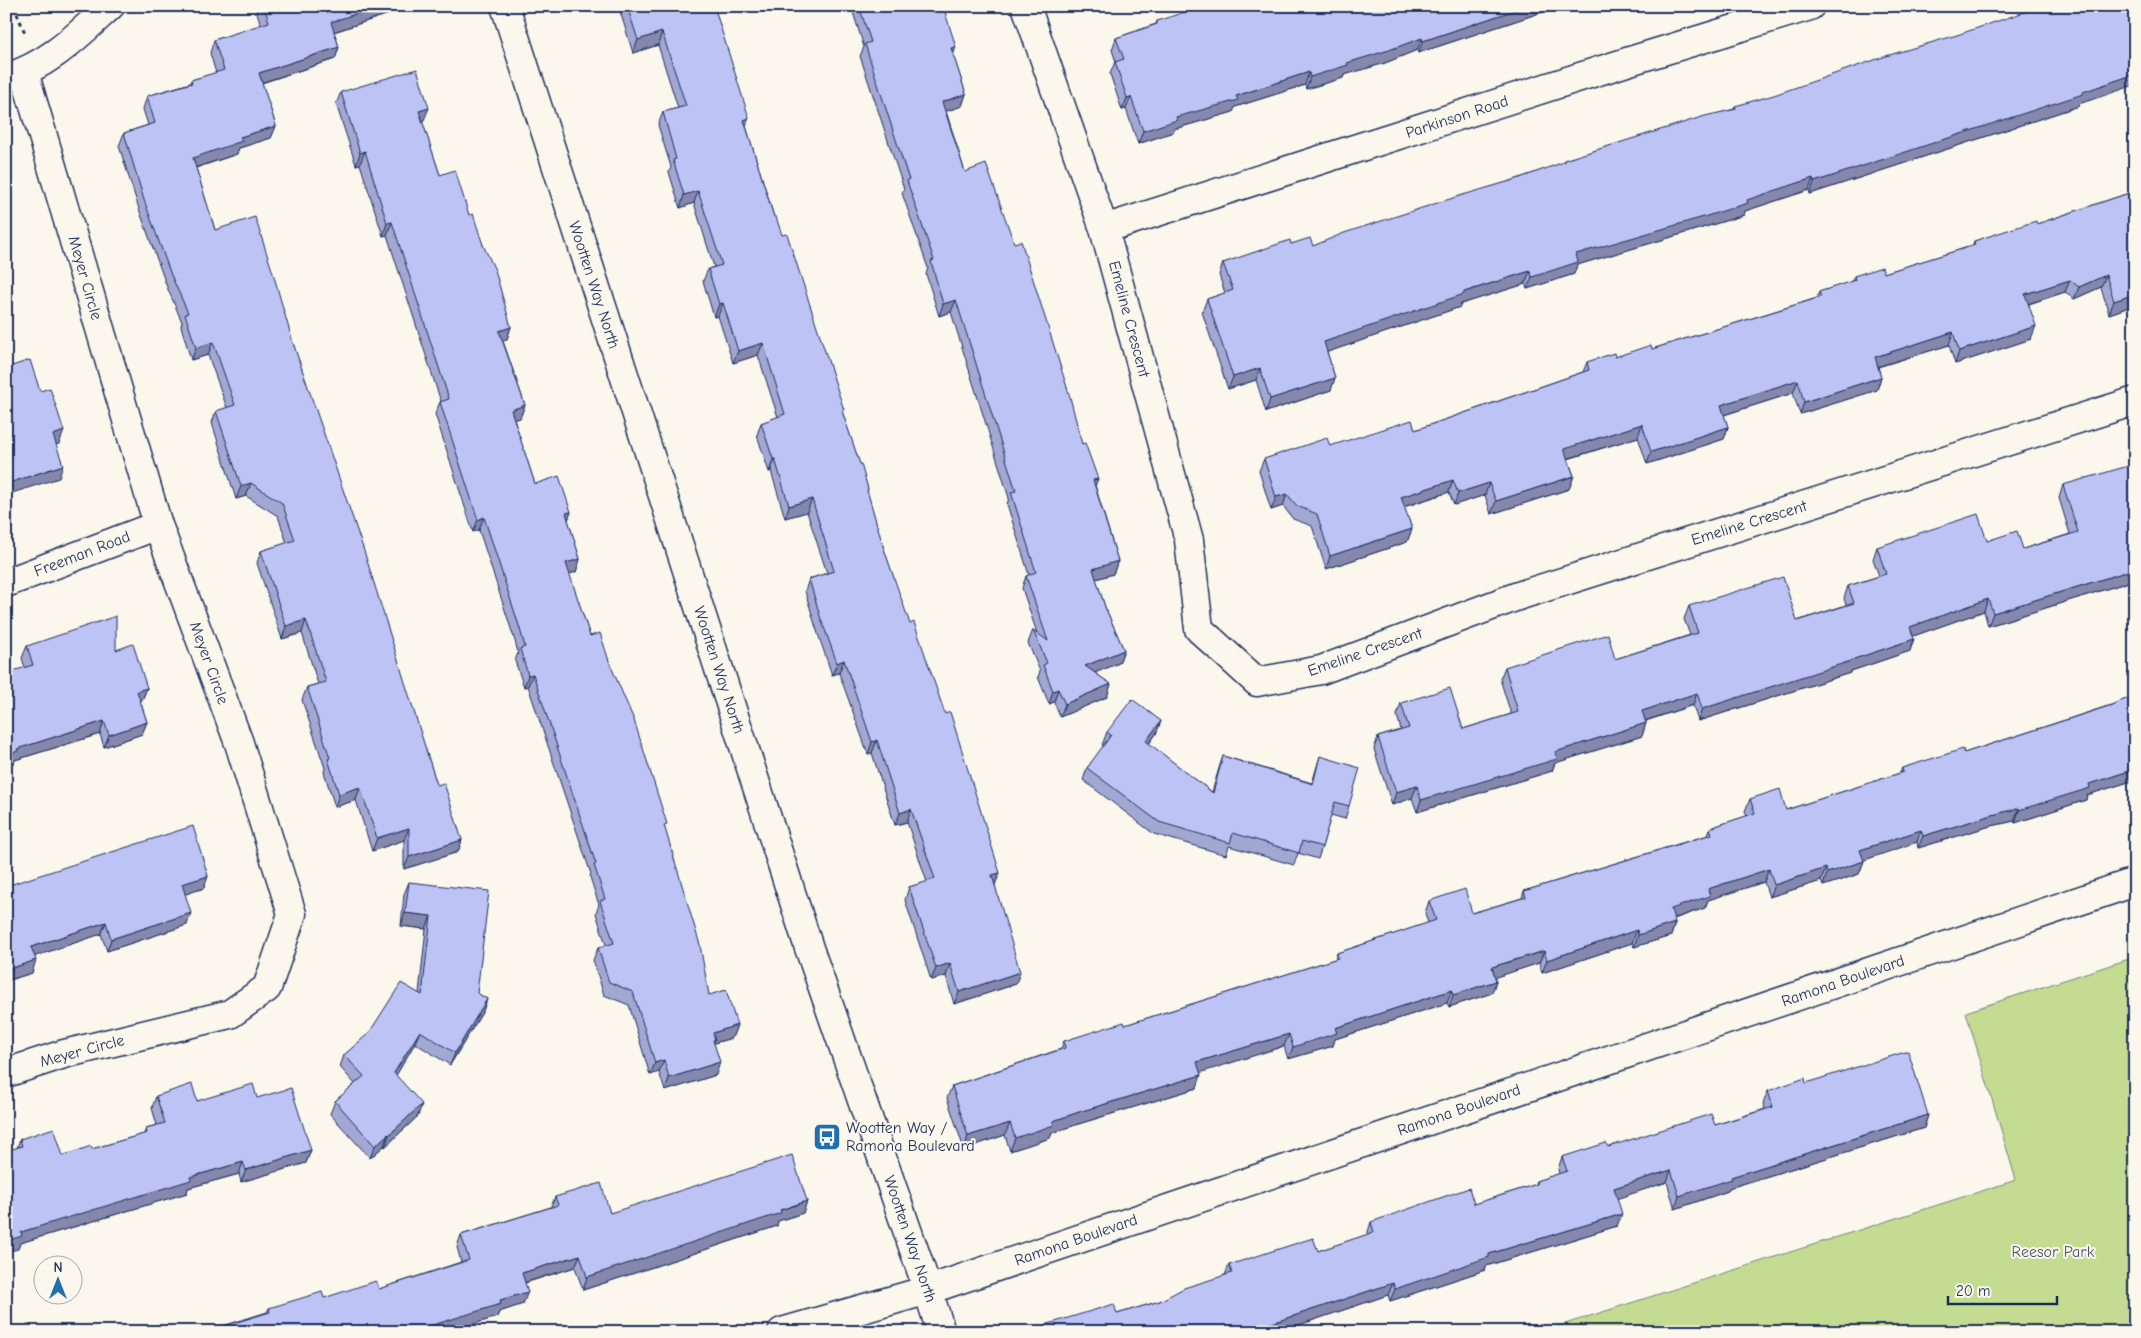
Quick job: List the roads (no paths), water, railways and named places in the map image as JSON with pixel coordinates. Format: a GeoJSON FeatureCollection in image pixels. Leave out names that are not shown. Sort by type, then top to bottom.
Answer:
{"type":"FeatureCollection","features":[{"type":"Feature","properties":{"kind":"street"},"geometry":{"type":"LineString","coordinates":[[15,75],[55,55],[110,6]]}},
{"type":"Feature","properties":{"kind":"street","name":"Wootten Way North"},"geometry":{"type":"LineString","coordinates":[[505,6],[808,948],[941,1332]]}},
{"type":"Feature","properties":{"kind":"street","name":"Emeline Crescent"},"geometry":{"type":"LineString","coordinates":[[1026,6],[1104,229],[1189,540],[1199,629],[1257,682],[1321,670],[1518,596],[2135,401]]}},
{"type":"Feature","properties":{"kind":"street","name":"Parkinson Road"},"geometry":{"type":"LineString","coordinates":[[1104,229],[1633,60],[1810,6]]}},
{"type":"Feature","properties":{"kind":"street","name":"Meyer Circle"},"geometry":{"type":"LineString","coordinates":[[6,1073],[64,1054],[230,1014],[267,988],[292,914],[239,743],[158,525],[15,75]]}},
{"type":"Feature","properties":{"kind":"street","name":"Freeman Road"},"geometry":{"type":"LineString","coordinates":[[6,583],[158,525]]}},
{"type":"Feature","properties":{"kind":"street","name":"Ramona Boulevard"},"geometry":{"type":"LineString","coordinates":[[782,1332],[928,1290],[2135,882]]}},
{"type":"Feature","properties":{"kind":"place","name":"Wootten Way / Ramona Boulevard"},"geometry":{"type":"Point","coordinates":[827,1137]}},
{"type":"Feature","properties":{"kind":"park label","name":"Reesor Park"},"geometry":{"type":"Point","coordinates":[2053,1252]}}]}
